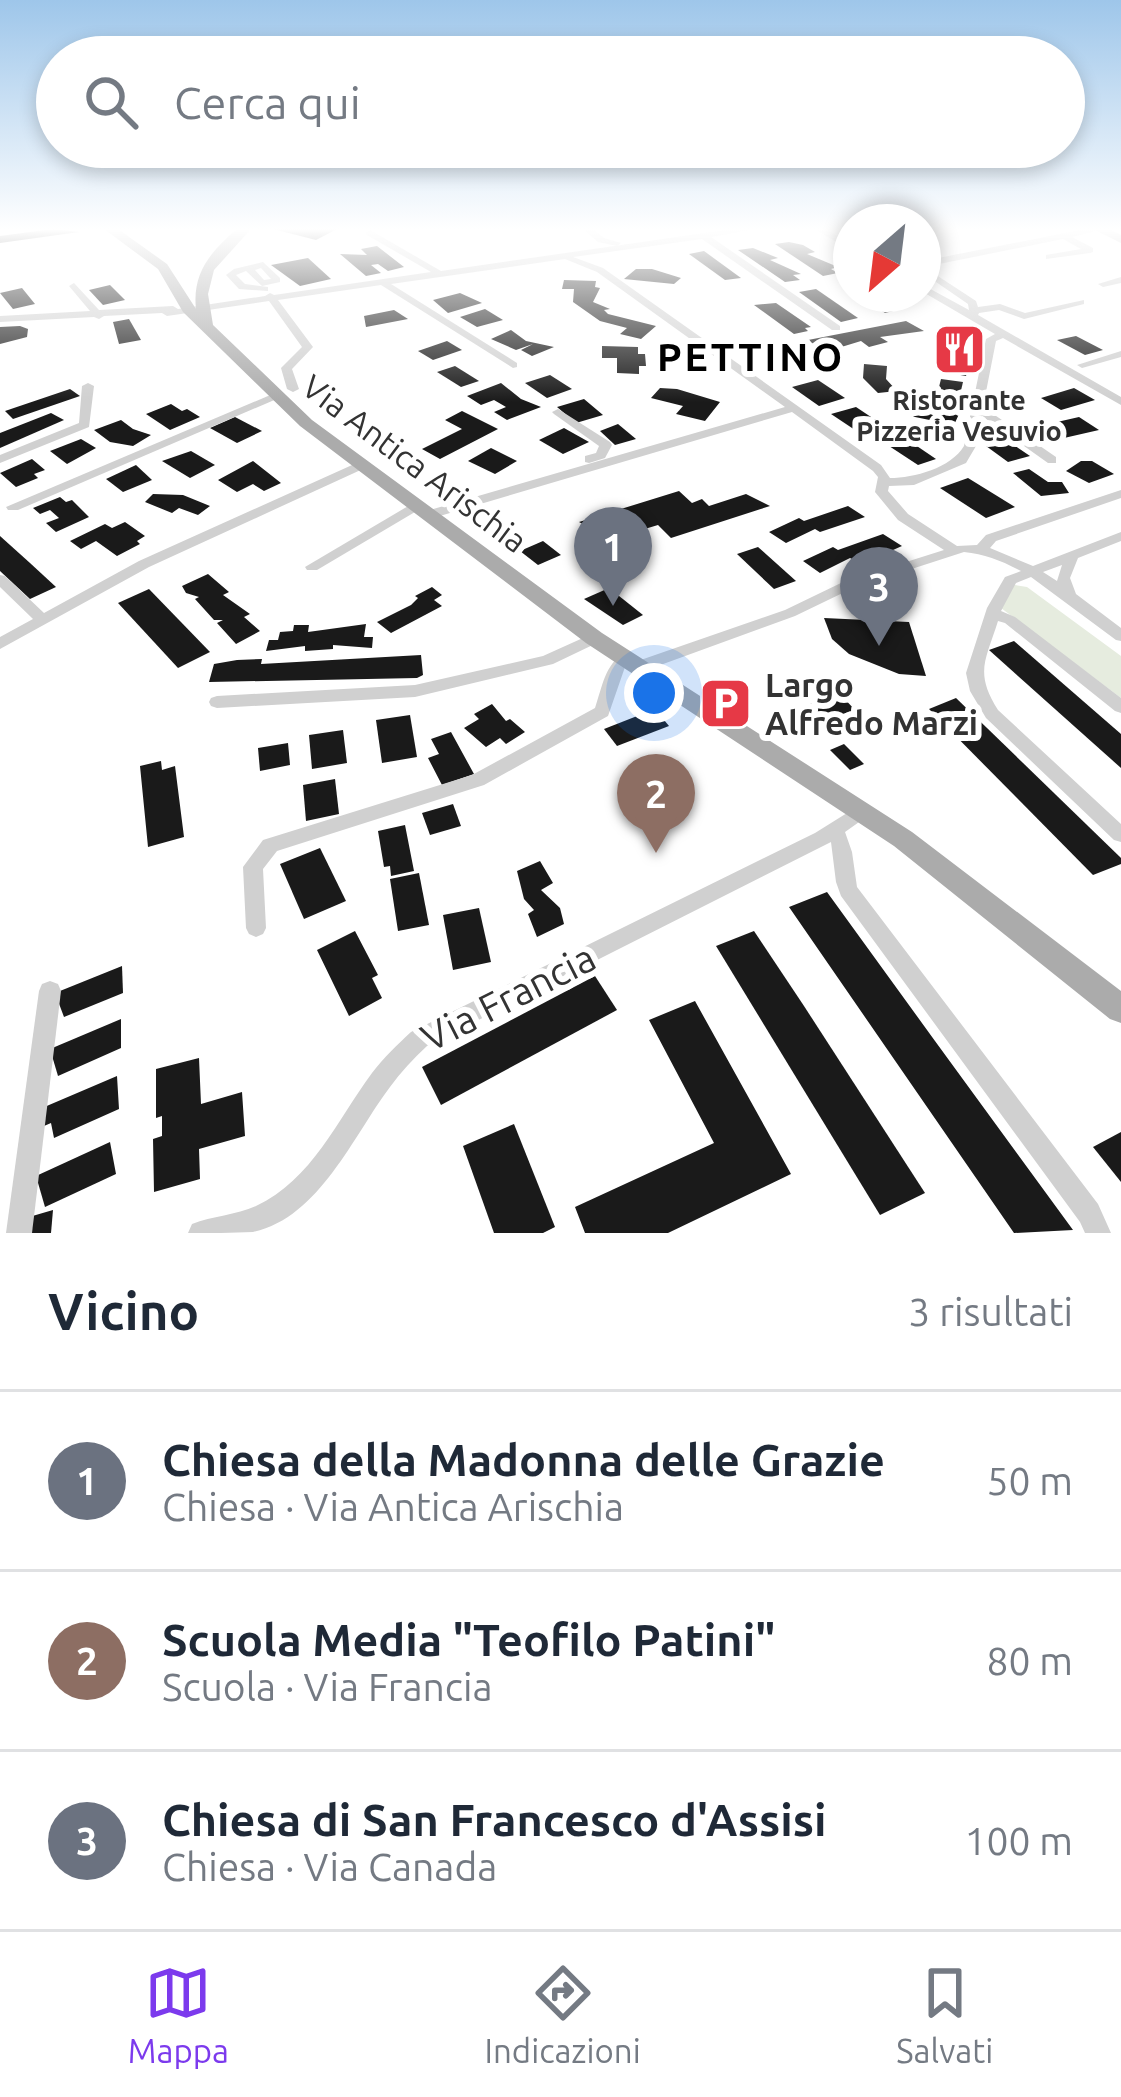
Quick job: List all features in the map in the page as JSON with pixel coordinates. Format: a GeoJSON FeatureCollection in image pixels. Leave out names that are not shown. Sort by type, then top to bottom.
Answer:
{"type":"FeatureCollection","features":[{"type":"Feature","properties":{"kind":"main road","name":"Via Antica Arischia"},"geometry":{"type":"LineString","coordinates":[[177,287],[191,307],[361,466],[594,638],[863,810],[1121,1009]]}},
{"type":"Feature","properties":{"kind":"main road"},"geometry":{"type":"LineString","coordinates":[[191,307],[200,287]]}},
{"type":"Feature","properties":{"kind":"street"},"geometry":{"type":"LineString","coordinates":[[74,287],[99,316]]}},
{"type":"Feature","properties":{"kind":"street"},"geometry":{"type":"LineString","coordinates":[[242,287],[277,289],[285,295]]}},
{"type":"Feature","properties":{"kind":"street"},"geometry":{"type":"LineString","coordinates":[[0,319],[165,312],[361,287]]}},
{"type":"Feature","properties":{"kind":"street"},"geometry":{"type":"LineString","coordinates":[[388,287],[513,364]]}},
{"type":"Feature","properties":{"kind":"street"},"geometry":{"type":"LineString","coordinates":[[627,287],[877,468],[884,482],[881,492],[890,506],[953,550]]}},
{"type":"Feature","properties":{"kind":"street"},"geometry":{"type":"LineString","coordinates":[[776,287],[836,328]]}},
{"type":"Feature","properties":{"kind":"street"},"geometry":{"type":"LineString","coordinates":[[945,287],[1004,334],[1121,402]]}},
{"type":"Feature","properties":{"kind":"street"},"geometry":{"type":"LineString","coordinates":[[13,507],[284,393],[286,368],[308,347],[270,296]]}},
{"type":"Feature","properties":{"kind":"street"},"geometry":{"type":"LineString","coordinates":[[941,297],[974,313],[1000,307],[1024,316],[1081,302]]}},
{"type":"Feature","properties":{"kind":"street"},"geometry":{"type":"LineString","coordinates":[[165,312],[191,307]]}},
{"type":"Feature","properties":{"kind":"street"},"geometry":{"type":"LineString","coordinates":[[884,482],[910,482],[958,464],[970,446],[991,339],[1004,334]]}},
{"type":"Feature","properties":{"kind":"street"},"geometry":{"type":"LineString","coordinates":[[1082,365],[1121,354]]}},
{"type":"Feature","properties":{"kind":"street"},"geometry":{"type":"LineString","coordinates":[[0,460],[81,429],[87,421],[88,386]]}},
{"type":"Feature","properties":{"kind":"street"},"geometry":{"type":"LineString","coordinates":[[979,408],[1052,460]]}},
{"type":"Feature","properties":{"kind":"street"},"geometry":{"type":"LineString","coordinates":[[548,476],[573,473],[791,409]]}},
{"type":"Feature","properties":{"kind":"street"},"geometry":{"type":"LineString","coordinates":[[312,567],[422,510],[548,476],[606,451],[600,439],[558,412]]}},
{"type":"Feature","properties":{"kind":"street"},"geometry":{"type":"LineString","coordinates":[[0,644],[186,543],[361,466]]}},
{"type":"Feature","properties":{"kind":"street"},"geometry":{"type":"LineString","coordinates":[[982,548],[991,538],[1121,494]]}},
{"type":"Feature","properties":{"kind":"street"},"geometry":{"type":"LineString","coordinates":[[1121,536],[1010,580],[993,613],[974,673],[983,703],[1121,835]]}},
{"type":"Feature","properties":{"kind":"street"},"geometry":{"type":"LineString","coordinates":[[256,928],[253,867],[270,845],[444,792],[511,765],[602,712],[618,664],[790,613],[848,585],[953,550],[982,548],[1027,570],[1121,636]]}},
{"type":"Feature","properties":{"kind":"street"},"geometry":{"type":"LineString","coordinates":[[1070,600],[1063,578],[1073,554]]}},
{"type":"Feature","properties":{"kind":"street"},"geometry":{"type":"LineString","coordinates":[[0,579],[41,619]]}},
{"type":"Feature","properties":{"kind":"street"},"geometry":{"type":"LineString","coordinates":[[993,613],[1010,620],[1121,707]]}},
{"type":"Feature","properties":{"kind":"street"},"geometry":{"type":"LineString","coordinates":[[217,702],[415,691],[547,660],[594,638]]}},
{"type":"Feature","properties":{"kind":"street","name":"Via Francia"},"geometry":{"type":"LineString","coordinates":[[201,1233],[261,1217],[309,1185],[332,1159],[382,1075],[419,1039],[834,831],[863,810]]}},
{"type":"Feature","properties":{"kind":"street"},"geometry":{"type":"LineString","coordinates":[[834,831],[844,845],[843,879],[856,904],[1089,1213],[1098,1233]]}},
{"type":"Feature","properties":{"kind":"street"},"geometry":{"type":"LineString","coordinates":[[20,1233],[50,991]]}},
{"type":"Feature","properties":{"kind":"shaded area"},"geometry":{"type":"Polygon","coordinates":[[[1008,584],[1027,587],[1121,656],[1121,698],[1001,608],[1008,584]]]}},
{"type":"Feature","properties":{"kind":"building"},"geometry":{"type":"Polygon","coordinates":[[[112,287],[125,300],[103,305],[89,290],[112,287]]]}},
{"type":"Feature","properties":{"kind":"building"},"geometry":{"type":"Polygon","coordinates":[[[22,288],[35,304],[13,309],[0,293],[22,288]]]}},
{"type":"Feature","properties":{"kind":"building"},"geometry":{"type":"Polygon","coordinates":[[[600,288],[593,302],[610,309],[604,310],[608,314],[656,326],[641,339],[620,334],[627,328],[600,321],[573,302],[574,289],[562,289],[600,288]]]}},
{"type":"Feature","properties":{"kind":"building"},"geometry":{"type":"Polygon","coordinates":[[[816,289],[833,301],[833,312],[849,312],[858,318],[841,322],[799,292],[816,289]]]}},
{"type":"Feature","properties":{"kind":"building"},"geometry":{"type":"Polygon","coordinates":[[[460,293],[482,303],[448,313],[433,300],[460,293]]]}},
{"type":"Feature","properties":{"kind":"building"},"geometry":{"type":"Polygon","coordinates":[[[776,303],[811,327],[805,328],[808,331],[794,334],[754,305],[776,303]]]}},
{"type":"Feature","properties":{"kind":"building"},"geometry":{"type":"Polygon","coordinates":[[[485,309],[503,320],[477,327],[460,317],[485,309]]]}},
{"type":"Feature","properties":{"kind":"building"},"geometry":{"type":"Polygon","coordinates":[[[394,310],[408,319],[366,327],[364,316],[394,310]]]}},
{"type":"Feature","properties":{"kind":"building"},"geometry":{"type":"Polygon","coordinates":[[[129,319],[141,340],[119,344],[113,322],[129,319]]]}},
{"type":"Feature","properties":{"kind":"building"},"geometry":{"type":"Polygon","coordinates":[[[906,321],[924,331],[880,337],[888,342],[869,347],[861,341],[825,352],[808,340],[906,321]]]}},
{"type":"Feature","properties":{"kind":"building"},"geometry":{"type":"Polygon","coordinates":[[[0,327],[28,329],[27,337],[0,344],[0,327]]]}},
{"type":"Feature","properties":{"kind":"building"},"geometry":{"type":"Polygon","coordinates":[[[511,330],[526,341],[554,347],[532,356],[521,350],[533,344],[516,350],[491,339],[511,330]]]}},
{"type":"Feature","properties":{"kind":"building"},"geometry":{"type":"Polygon","coordinates":[[[1076,336],[1103,350],[1085,355],[1057,340],[1076,336]]]}},
{"type":"Feature","properties":{"kind":"building"},"geometry":{"type":"Polygon","coordinates":[[[447,341],[462,350],[433,360],[418,351],[447,341]]]}},
{"type":"Feature","properties":{"kind":"building"},"geometry":{"type":"Polygon","coordinates":[[[602,346],[638,347],[638,354],[645,354],[646,366],[639,366],[639,374],[617,373],[617,358],[602,358],[602,346]]]}},
{"type":"Feature","properties":{"kind":"building"},"geometry":{"type":"Polygon","coordinates":[[[951,348],[973,352],[966,376],[943,372],[951,348]]]}},
{"type":"Feature","properties":{"kind":"building"},"geometry":{"type":"Polygon","coordinates":[[[864,364],[887,366],[886,379],[897,391],[878,393],[863,378],[864,364]]]}},
{"type":"Feature","properties":{"kind":"building"},"geometry":{"type":"Polygon","coordinates":[[[455,366],[479,381],[461,387],[437,372],[455,366]]]}},
{"type":"Feature","properties":{"kind":"building"},"geometry":{"type":"Polygon","coordinates":[[[550,375],[572,389],[547,398],[525,383],[550,375]]]}},
{"type":"Feature","properties":{"kind":"building"},"geometry":{"type":"Polygon","coordinates":[[[941,379],[963,382],[959,399],[937,395],[941,379]]]}},
{"type":"Feature","properties":{"kind":"building"},"geometry":{"type":"Polygon","coordinates":[[[818,380],[845,398],[819,406],[792,387],[818,380]]]}},
{"type":"Feature","properties":{"kind":"building"},"geometry":{"type":"Polygon","coordinates":[[[501,383],[541,407],[507,420],[494,412],[506,407],[494,400],[481,405],[467,396],[501,383]]]}},
{"type":"Feature","properties":{"kind":"building"},"geometry":{"type":"Polygon","coordinates":[[[660,388],[720,402],[705,421],[676,414],[683,406],[651,398],[660,388]]]}},
{"type":"Feature","properties":{"kind":"building"},"geometry":{"type":"Polygon","coordinates":[[[1074,388],[1095,400],[1061,410],[1041,398],[1074,388]]]}},
{"type":"Feature","properties":{"kind":"building"},"geometry":{"type":"Polygon","coordinates":[[[70,389],[80,396],[13,419],[5,411],[70,389]]]}},
{"type":"Feature","properties":{"kind":"building"},"geometry":{"type":"Polygon","coordinates":[[[908,398],[959,414],[954,425],[915,417],[892,406],[908,398]]]}},
{"type":"Feature","properties":{"kind":"building"},"geometry":{"type":"Polygon","coordinates":[[[584,399],[603,415],[576,423],[557,407],[584,399]]]}},
{"type":"Feature","properties":{"kind":"building"},"geometry":{"type":"Polygon","coordinates":[[[171,404],[200,417],[170,430],[146,414],[171,404]]]}},
{"type":"Feature","properties":{"kind":"building"},"geometry":{"type":"Polygon","coordinates":[[[856,407],[886,427],[861,434],[831,414],[856,407]]]}},
{"type":"Feature","properties":{"kind":"building"},"geometry":{"type":"Polygon","coordinates":[[[462,411],[498,429],[440,459],[422,449],[462,429],[445,420],[462,411]]]}},
{"type":"Feature","properties":{"kind":"building"},"geometry":{"type":"Polygon","coordinates":[[[51,413],[64,420],[0,448],[0,433],[51,413]]]}},
{"type":"Feature","properties":{"kind":"building"},"geometry":{"type":"Polygon","coordinates":[[[235,417],[262,431],[237,443],[210,428],[235,417]]]}},
{"type":"Feature","properties":{"kind":"building"},"geometry":{"type":"Polygon","coordinates":[[[1079,417],[1099,430],[1064,438],[1044,425],[1079,417]]]}},
{"type":"Feature","properties":{"kind":"building"},"geometry":{"type":"Polygon","coordinates":[[[121,420],[151,435],[133,446],[110,442],[94,430],[121,420]]]}},
{"type":"Feature","properties":{"kind":"building"},"geometry":{"type":"Polygon","coordinates":[[[618,424],[636,439],[615,445],[600,431],[618,424]]]}},
{"type":"Feature","properties":{"kind":"building"},"geometry":{"type":"Polygon","coordinates":[[[564,428],[589,442],[563,454],[539,440],[564,428]]]}},
{"type":"Feature","properties":{"kind":"building"},"geometry":{"type":"Polygon","coordinates":[[[81,439],[96,448],[67,464],[50,451],[81,439]]]}},
{"type":"Feature","properties":{"kind":"building"},"geometry":{"type":"Polygon","coordinates":[[[908,440],[936,459],[918,465],[889,446],[908,440]]]}},
{"type":"Feature","properties":{"kind":"building"},"geometry":{"type":"Polygon","coordinates":[[[1008,441],[1030,456],[1008,462],[986,446],[1008,441]]]}},
{"type":"Feature","properties":{"kind":"building"},"geometry":{"type":"Polygon","coordinates":[[[491,448],[517,461],[495,474],[468,461],[491,448]]]}},
{"type":"Feature","properties":{"kind":"building"},"geometry":{"type":"Polygon","coordinates":[[[191,451],[215,465],[190,478],[162,461],[191,451]]]}},
{"type":"Feature","properties":{"kind":"building"},"geometry":{"type":"Polygon","coordinates":[[[32,459],[45,470],[34,474],[38,478],[16,487],[0,473],[32,459]]]}},
{"type":"Feature","properties":{"kind":"building"},"geometry":{"type":"Polygon","coordinates":[[[253,461],[281,483],[264,491],[253,484],[237,492],[218,480],[253,461]]]}},
{"type":"Feature","properties":{"kind":"building"},"geometry":{"type":"Polygon","coordinates":[[[1081,461],[1092,461],[1114,474],[1089,483],[1066,471],[1081,461]]]}},
{"type":"Feature","properties":{"kind":"building"},"geometry":{"type":"Polygon","coordinates":[[[136,465],[152,480],[123,492],[106,479],[136,465]]]}},
{"type":"Feature","properties":{"kind":"building"},"geometry":{"type":"Polygon","coordinates":[[[1029,469],[1048,482],[1062,482],[1069,493],[1041,496],[1013,473],[1029,469]]]}},
{"type":"Feature","properties":{"kind":"building"},"geometry":{"type":"Polygon","coordinates":[[[968,478],[1015,507],[986,518],[940,488],[968,478]]]}},
{"type":"Feature","properties":{"kind":"building"},"geometry":{"type":"Polygon","coordinates":[[[679,491],[692,503],[702,499],[709,506],[746,494],[770,506],[671,538],[658,525],[638,531],[632,525],[603,535],[579,522],[679,491]]]}},
{"type":"Feature","properties":{"kind":"building"},"geometry":{"type":"Polygon","coordinates":[[[153,494],[183,495],[210,506],[198,515],[179,508],[172,513],[145,502],[153,494]]]}},
{"type":"Feature","properties":{"kind":"building"},"geometry":{"type":"Polygon","coordinates":[[[60,497],[72,500],[89,517],[56,532],[46,523],[59,518],[50,510],[40,514],[33,508],[60,497]]]}},
{"type":"Feature","properties":{"kind":"building"},"geometry":{"type":"Polygon","coordinates":[[[848,506],[865,517],[820,532],[815,529],[786,543],[769,532],[799,518],[804,521],[848,506]]]}},
{"type":"Feature","properties":{"kind":"building"},"geometry":{"type":"Polygon","coordinates":[[[125,522],[145,536],[137,541],[140,544],[117,556],[96,541],[81,549],[70,541],[105,524],[112,528],[125,522]]]}},
{"type":"Feature","properties":{"kind":"building"},"geometry":{"type":"Polygon","coordinates":[[[883,534],[902,546],[884,554],[878,550],[856,561],[850,558],[820,573],[803,561],[833,547],[838,550],[883,534]]]}},
{"type":"Feature","properties":{"kind":"building"},"geometry":{"type":"Polygon","coordinates":[[[0,536],[56,587],[30,599],[0,571],[0,536]]]}},
{"type":"Feature","properties":{"kind":"building"},"geometry":{"type":"Polygon","coordinates":[[[543,541],[561,555],[538,565],[520,551],[543,541]]]}},
{"type":"Feature","properties":{"kind":"building"},"geometry":{"type":"Polygon","coordinates":[[[758,547],[796,581],[774,589],[737,554],[758,547]]]}},
{"type":"Feature","properties":{"kind":"building"},"geometry":{"type":"Polygon","coordinates":[[[208,574],[229,592],[223,595],[250,614],[244,617],[260,631],[236,644],[217,623],[223,620],[214,620],[195,599],[199,597],[186,593],[182,586],[208,574]]]}},
{"type":"Feature","properties":{"kind":"building"},"geometry":{"type":"Polygon","coordinates":[[[432,587],[442,595],[434,600],[442,606],[391,633],[377,622],[411,605],[415,596],[432,587]]]}},
{"type":"Feature","properties":{"kind":"building"},"geometry":{"type":"Polygon","coordinates":[[[609,588],[643,615],[623,625],[584,599],[609,588]]]}},
{"type":"Feature","properties":{"kind":"building"},"geometry":{"type":"Polygon","coordinates":[[[149,589],[210,652],[178,668],[118,603],[149,589]]]}},
{"type":"Feature","properties":{"kind":"building"},"geometry":{"type":"Polygon","coordinates":[[[824,618],[909,622],[926,676],[899,674],[849,654],[832,639],[824,618]]]}},
{"type":"Feature","properties":{"kind":"building"},"geometry":{"type":"Polygon","coordinates":[[[366,624],[364,637],[373,637],[372,648],[333,645],[333,649],[305,651],[305,646],[266,651],[269,640],[278,640],[280,632],[293,631],[294,625],[309,625],[308,632],[366,624]]]}},
{"type":"Feature","properties":{"kind":"building"},"geometry":{"type":"Polygon","coordinates":[[[1014,641],[1121,734],[1121,768],[989,650],[1014,641]]]}},
{"type":"Feature","properties":{"kind":"building"},"geometry":{"type":"Polygon","coordinates":[[[421,655],[423,675],[417,678],[209,682],[214,664],[237,660],[262,659],[261,664],[421,655]]]}},
{"type":"Feature","properties":{"kind":"building"},"geometry":{"type":"Polygon","coordinates":[[[840,694],[855,710],[821,721],[807,705],[840,694]]]}},
{"type":"Feature","properties":{"kind":"building"},"geometry":{"type":"Polygon","coordinates":[[[956,698],[1121,858],[1121,864],[1093,875],[929,709],[956,698]]]}},
{"type":"Feature","properties":{"kind":"building"},"geometry":{"type":"Polygon","coordinates":[[[492,704],[506,721],[510,719],[525,732],[506,744],[500,738],[486,747],[464,728],[479,719],[474,714],[492,704]]]}},
{"type":"Feature","properties":{"kind":"building"},"geometry":{"type":"Polygon","coordinates":[[[655,709],[669,726],[617,746],[604,729],[655,709]]]}},
{"type":"Feature","properties":{"kind":"building"},"geometry":{"type":"Polygon","coordinates":[[[410,715],[417,757],[382,763],[376,720],[410,715]]]}},
{"type":"Feature","properties":{"kind":"building"},"geometry":{"type":"Polygon","coordinates":[[[343,730],[347,763],[312,769],[309,735],[343,730]]]}},
{"type":"Feature","properties":{"kind":"building"},"geometry":{"type":"Polygon","coordinates":[[[451,732],[474,774],[442,785],[428,758],[439,754],[431,739],[451,732]]]}},
{"type":"Feature","properties":{"kind":"building"},"geometry":{"type":"Polygon","coordinates":[[[288,743],[290,765],[260,771],[258,748],[288,743]]]}},
{"type":"Feature","properties":{"kind":"building"},"geometry":{"type":"Polygon","coordinates":[[[844,744],[864,764],[850,770],[830,750],[844,744]]]}},
{"type":"Feature","properties":{"kind":"building"},"geometry":{"type":"Polygon","coordinates":[[[161,761],[162,770],[175,766],[184,837],[148,847],[140,766],[161,761]]]}},
{"type":"Feature","properties":{"kind":"building"},"geometry":{"type":"Polygon","coordinates":[[[335,779],[339,814],[306,821],[303,785],[335,779]]]}},
{"type":"Feature","properties":{"kind":"building"},"geometry":{"type":"Polygon","coordinates":[[[453,804],[461,826],[430,835],[422,813],[453,804]]]}},
{"type":"Feature","properties":{"kind":"building"},"geometry":{"type":"Polygon","coordinates":[[[405,825],[414,871],[391,876],[390,866],[384,867],[378,831],[405,825]]]}},
{"type":"Feature","properties":{"kind":"building"},"geometry":{"type":"Polygon","coordinates":[[[320,848],[346,901],[304,919],[280,864],[320,848]]]}},
{"type":"Feature","properties":{"kind":"building"},"geometry":{"type":"Polygon","coordinates":[[[540,861],[553,883],[541,890],[560,908],[564,924],[537,937],[528,914],[534,910],[524,899],[517,871],[540,861]]]}},
{"type":"Feature","properties":{"kind":"building"},"geometry":{"type":"Polygon","coordinates":[[[419,873],[429,925],[398,931],[390,879],[419,873]]]}},
{"type":"Feature","properties":{"kind":"building"},"geometry":{"type":"Polygon","coordinates":[[[827,892],[1073,1230],[1014,1233],[789,907],[827,892]]]}},
{"type":"Feature","properties":{"kind":"building"},"geometry":{"type":"Polygon","coordinates":[[[479,908],[491,962],[453,970],[443,915],[479,908]]]}},
{"type":"Feature","properties":{"kind":"building"},"geometry":{"type":"Polygon","coordinates":[[[355,931],[378,975],[372,978],[382,998],[349,1016],[317,950],[355,931]]]}},
{"type":"Feature","properties":{"kind":"building"},"geometry":{"type":"Polygon","coordinates":[[[754,931],[925,1193],[880,1215],[716,946],[754,931]]]}},
{"type":"Feature","properties":{"kind":"building"},"geometry":{"type":"Polygon","coordinates":[[[122,966],[123,993],[64,1017],[55,993],[122,966]]]}},
{"type":"Feature","properties":{"kind":"building"},"geometry":{"type":"Polygon","coordinates":[[[595,976],[617,1010],[441,1105],[422,1067],[595,976]]]}},
{"type":"Feature","properties":{"kind":"building"},"geometry":{"type":"Polygon","coordinates":[[[695,1001],[791,1174],[668,1233],[585,1233],[575,1207],[714,1143],[649,1020],[695,1001]]]}},
{"type":"Feature","properties":{"kind":"building"},"geometry":{"type":"Polygon","coordinates":[[[121,1019],[121,1048],[58,1076],[50,1049],[121,1019]]]}},
{"type":"Feature","properties":{"kind":"building"},"geometry":{"type":"Polygon","coordinates":[[[199,1058],[201,1104],[242,1092],[245,1136],[199,1149],[200,1179],[154,1192],[153,1139],[162,1136],[162,1116],[156,1118],[156,1069],[199,1058]]]}},
{"type":"Feature","properties":{"kind":"building"},"geometry":{"type":"Polygon","coordinates":[[[117,1076],[119,1109],[54,1138],[51,1123],[44,1126],[42,1108],[117,1076]]]}},
{"type":"Feature","properties":{"kind":"building"},"geometry":{"type":"Polygon","coordinates":[[[514,1124],[555,1227],[543,1233],[494,1233],[463,1146],[514,1124]]]}},
{"type":"Feature","properties":{"kind":"building"},"geometry":{"type":"Polygon","coordinates":[[[1121,1132],[1121,1182],[1093,1147],[1121,1132]]]}},
{"type":"Feature","properties":{"kind":"building"},"geometry":{"type":"Polygon","coordinates":[[[110,1142],[116,1174],[45,1207],[36,1176],[110,1142]]]}},
{"type":"Feature","properties":{"kind":"building"},"geometry":{"type":"Polygon","coordinates":[[[53,1210],[51,1233],[28,1233],[29,1217],[53,1210]]]}},
{"type":"Feature","properties":{"kind":"place","name":"Ristorante Pizzeria Vesuvio"},"geometry":{"type":"Point","coordinates":[959,350]}},
{"type":"Feature","properties":{"kind":"place","name":"Chiesa della Madonna delle Grazie"},"geometry":{"type":"Point","coordinates":[613,606]}},
{"type":"Feature","properties":{"kind":"place","name":"Chiesa di San Francesco d'Assisi"},"geometry":{"type":"Point","coordinates":[879,646]}},
{"type":"Feature","properties":{"kind":"place","name":"Largo Alfredo Marzi"},"geometry":{"type":"Point","coordinates":[726,703]}},
{"type":"Feature","properties":{"kind":"place","name":"Scuola Media \"Teofilo Patini\""},"geometry":{"type":"Point","coordinates":[656,853]}},
{"type":"Feature","properties":{"kind":"district","name":"PETTINO"},"geometry":{"type":"Point","coordinates":[751,356]}}]}
